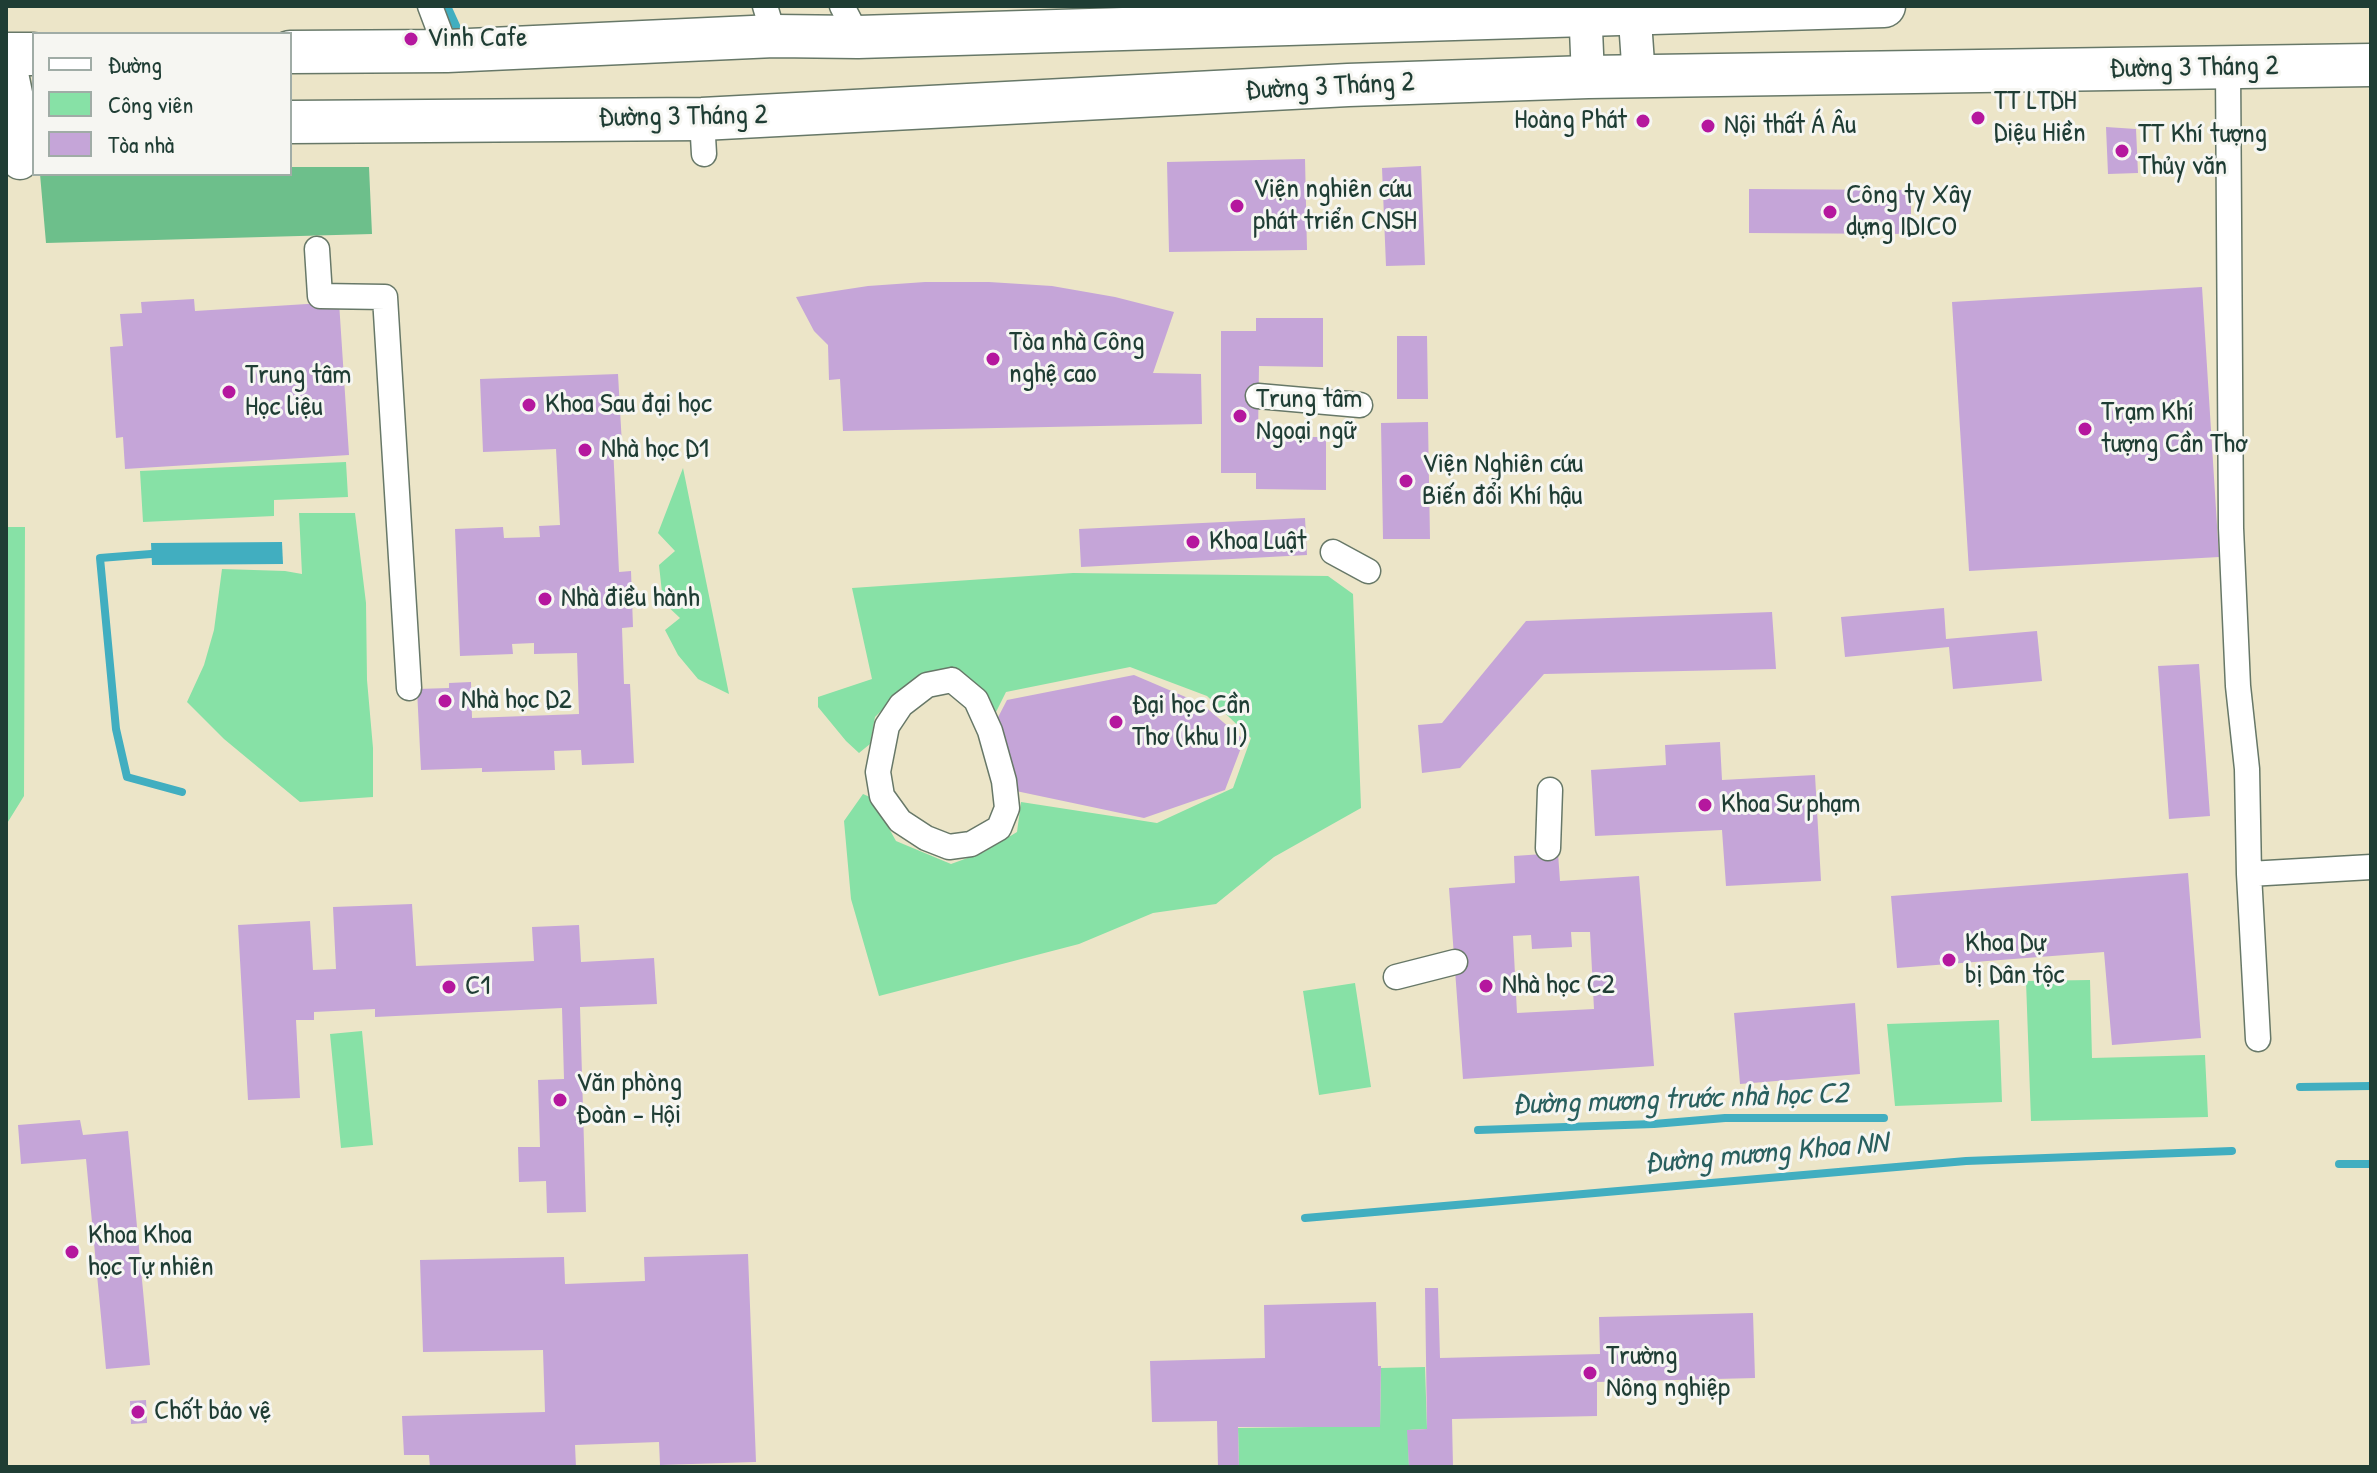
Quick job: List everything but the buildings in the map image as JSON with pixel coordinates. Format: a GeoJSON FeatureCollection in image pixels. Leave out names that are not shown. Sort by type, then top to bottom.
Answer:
{"type":"FeatureCollection","features":[{"type":"Feature","properties":{"kind":"highway"},"geometry":{"type":"LineString","coordinates":[[292,52],[447,51],[769,21],[1884,6]]}},
{"type":"Feature","properties":{"kind":"highway"},"geometry":{"type":"LineString","coordinates":[[6,54],[32,54]]}},
{"type":"Feature","properties":{"kind":"highway","name":"Đường 3 Tháng 2"},"geometry":{"type":"LineString","coordinates":[[292,122],[703,137],[1348,85],[1588,77],[2371,65]]}},
{"type":"Feature","properties":{"kind":"main road"},"geometry":{"type":"LineString","coordinates":[[1586,10],[1588,77]]}},
{"type":"Feature","properties":{"kind":"main road"},"geometry":{"type":"LineString","coordinates":[[1634,10],[1639,78]]}},
{"type":"Feature","properties":{"kind":"main road"},"geometry":{"type":"LineString","coordinates":[[6,54],[20,133]]}},
{"type":"Feature","properties":{"kind":"street"},"geometry":{"type":"LineString","coordinates":[[430,6],[447,51]]}},
{"type":"Feature","properties":{"kind":"street"},"geometry":{"type":"LineString","coordinates":[[2228,67],[2231,528],[2238,686],[2247,769],[2258,1039]]}},
{"type":"Feature","properties":{"kind":"street"},"geometry":{"type":"LineString","coordinates":[[317,249],[320,296],[385,297],[409,688]]}},
{"type":"Feature","properties":{"kind":"street"},"geometry":{"type":"LineString","coordinates":[[1258,396],[1360,405]]}},
{"type":"Feature","properties":{"kind":"street"},"geometry":{"type":"LineString","coordinates":[[1333,552],[1368,571]]}},
{"type":"Feature","properties":{"kind":"street"},"geometry":{"type":"LineString","coordinates":[[952,680],[976,700],[990,731],[1004,781],[1007,808],[999,828],[971,844],[949,847],[926,838],[900,821],[882,796],[878,772],[887,726],[901,705],[927,685],[952,680]]}},
{"type":"Feature","properties":{"kind":"street"},"geometry":{"type":"LineString","coordinates":[[1548,848],[1550,790]]}},
{"type":"Feature","properties":{"kind":"street"},"geometry":{"type":"LineString","coordinates":[[2249,874],[2371,867]]}},
{"type":"Feature","properties":{"kind":"street"},"geometry":{"type":"LineString","coordinates":[[1396,977],[1455,962]]}},
{"type":"Feature","properties":{"kind":"green space"},"geometry":{"type":"Polygon","coordinates":[[[292,167],[369,167],[372,234],[46,243],[40,176],[292,176],[292,167]]]}},
{"type":"Feature","properties":{"kind":"green space"},"geometry":{"type":"Polygon","coordinates":[[[346,462],[348,497],[274,500],[274,516],[143,522],[140,471],[346,462]]]}},
{"type":"Feature","properties":{"kind":"green space"},"geometry":{"type":"Polygon","coordinates":[[[683,468],[729,694],[698,679],[678,655],[665,630],[680,618],[663,602],[659,565],[675,551],[658,533],[683,468]]]}},
{"type":"Feature","properties":{"kind":"green space"},"geometry":{"type":"Polygon","coordinates":[[[299,513],[355,513],[366,603],[373,797],[300,802],[224,739],[187,702],[204,665],[214,630],[222,569],[302,574],[299,513]]]}},
{"type":"Feature","properties":{"kind":"green space"},"geometry":{"type":"Polygon","coordinates":[[[6,527],[25,527],[24,796],[6,825],[6,527]]]}},
{"type":"Feature","properties":{"kind":"green space"},"geometry":{"type":"Polygon","coordinates":[[[1073,573],[1328,576],[1353,594],[1361,808],[1274,857],[1216,904],[1153,913],[1079,944],[879,996],[851,899],[844,821],[863,794],[872,798],[896,841],[951,864],[984,852],[1017,832],[1021,802],[1157,823],[1233,788],[1251,738],[1207,696],[1130,667],[1006,692],[993,718],[951,673],[911,681],[875,717],[870,744],[859,753],[818,707],[818,697],[872,679],[852,588],[1073,573]]]}},
{"type":"Feature","properties":{"kind":"green space"},"geometry":{"type":"Polygon","coordinates":[[[2090,980],[2092,1058],[2205,1055],[2208,1117],[2031,1121],[2026,981],[2090,980]]]}},
{"type":"Feature","properties":{"kind":"green space"},"geometry":{"type":"Polygon","coordinates":[[[1355,983],[1371,1087],[1319,1095],[1303,991],[1355,983]]]}},
{"type":"Feature","properties":{"kind":"green space"},"geometry":{"type":"Polygon","coordinates":[[[1999,1020],[2002,1102],[1895,1106],[1887,1024],[1999,1020]]]}},
{"type":"Feature","properties":{"kind":"green space"},"geometry":{"type":"Polygon","coordinates":[[[362,1031],[373,1145],[341,1148],[330,1034],[362,1031]]]}},
{"type":"Feature","properties":{"kind":"green space"},"geometry":{"type":"Polygon","coordinates":[[[1425,1367],[1427,1429],[1408,1430],[1409,1467],[1239,1467],[1238,1428],[1380,1426],[1381,1368],[1425,1367]]]}},
{"type":"Feature","properties":{"kind":"water"},"geometry":{"type":"Polygon","coordinates":[[[282,542],[283,564],[152,565],[151,543],[282,542]]]}},
{"type":"Feature","properties":{"kind":"waterway"},"geometry":{"type":"LineString","coordinates":[[447,6],[457,28]]}},
{"type":"Feature","properties":{"kind":"waterway"},"geometry":{"type":"LineString","coordinates":[[151,554],[100,558],[116,729],[127,777],[182,792]]}},
{"type":"Feature","properties":{"kind":"waterway"},"geometry":{"type":"LineString","coordinates":[[2300,1087],[2371,1086]]}},
{"type":"Feature","properties":{"kind":"waterway","name":"Đường mương trước nhà học C2"},"geometry":{"type":"LineString","coordinates":[[1478,1130],[1654,1124],[1725,1118],[1884,1118]]}},
{"type":"Feature","properties":{"kind":"waterway","name":"Đường mương Khoa NN"},"geometry":{"type":"LineString","coordinates":[[1305,1218],[1966,1161],[2232,1151]]}},
{"type":"Feature","properties":{"kind":"waterway"},"geometry":{"type":"LineString","coordinates":[[2339,1164],[2371,1164]]}},
{"type":"Feature","properties":{"kind":"place","name":"Vinh Cafe"},"geometry":{"type":"Point","coordinates":[411,39]}},
{"type":"Feature","properties":{"kind":"place","name":"TT LTDH Diệu Hiền"},"geometry":{"type":"Point","coordinates":[1978,118]}},
{"type":"Feature","properties":{"kind":"place","name":"Hoàng Phát"},"geometry":{"type":"Point","coordinates":[1643,121]}},
{"type":"Feature","properties":{"kind":"place","name":"Nội thất Á Âu"},"geometry":{"type":"Point","coordinates":[1708,126]}},
{"type":"Feature","properties":{"kind":"place","name":"TT Khí tượng Thủy văn"},"geometry":{"type":"Point","coordinates":[2122,151]}},
{"type":"Feature","properties":{"kind":"place","name":"Viện nghiên cứu phát triển CNSH"},"geometry":{"type":"Point","coordinates":[1237,206]}},
{"type":"Feature","properties":{"kind":"place","name":"Công ty Xây dựng IDICO"},"geometry":{"type":"Point","coordinates":[1830,212]}},
{"type":"Feature","properties":{"kind":"place","name":"Tòa nhà Công nghệ cao"},"geometry":{"type":"Point","coordinates":[993,359]}},
{"type":"Feature","properties":{"kind":"place","name":"Trung tâm Học liệu"},"geometry":{"type":"Point","coordinates":[229,392]}},
{"type":"Feature","properties":{"kind":"place","name":"Khoa Sau đại học"},"geometry":{"type":"Point","coordinates":[529,405]}},
{"type":"Feature","properties":{"kind":"place","name":"Trung tâm Ngoại ngữ"},"geometry":{"type":"Point","coordinates":[1240,416]}},
{"type":"Feature","properties":{"kind":"place","name":"Trạm Khí tượng Cần Thơ"},"geometry":{"type":"Point","coordinates":[2085,429]}},
{"type":"Feature","properties":{"kind":"place","name":"Nhà học D1"},"geometry":{"type":"Point","coordinates":[585,450]}},
{"type":"Feature","properties":{"kind":"place","name":"Viện Nghiên cứu Biến đổi Khí hậu"},"geometry":{"type":"Point","coordinates":[1406,481]}},
{"type":"Feature","properties":{"kind":"place","name":"Khoa Luật"},"geometry":{"type":"Point","coordinates":[1193,542]}},
{"type":"Feature","properties":{"kind":"place","name":"Nhà điều hành"},"geometry":{"type":"Point","coordinates":[545,599]}},
{"type":"Feature","properties":{"kind":"place","name":"Nhà học D2"},"geometry":{"type":"Point","coordinates":[445,701]}},
{"type":"Feature","properties":{"kind":"place","name":"Đại học Cần Thơ (khu II)"},"geometry":{"type":"Point","coordinates":[1116,722]}},
{"type":"Feature","properties":{"kind":"place","name":"Khoa Sư phạm"},"geometry":{"type":"Point","coordinates":[1705,805]}},
{"type":"Feature","properties":{"kind":"place","name":"Khoa Dự bị Dân tộc"},"geometry":{"type":"Point","coordinates":[1949,960]}},
{"type":"Feature","properties":{"kind":"place","name":"Nhà học C2"},"geometry":{"type":"Point","coordinates":[1486,986]}},
{"type":"Feature","properties":{"kind":"place","name":"C1"},"geometry":{"type":"Point","coordinates":[449,987]}},
{"type":"Feature","properties":{"kind":"place","name":"Văn phòng Đoàn - Hội"},"geometry":{"type":"Point","coordinates":[560,1100]}},
{"type":"Feature","properties":{"kind":"place","name":"Khoa Khoa học Tự nhiên"},"geometry":{"type":"Point","coordinates":[72,1252]}},
{"type":"Feature","properties":{"kind":"place","name":"Trường Nông nghiệp"},"geometry":{"type":"Point","coordinates":[1590,1373]}},
{"type":"Feature","properties":{"kind":"place","name":"Chốt bảo vệ"},"geometry":{"type":"Point","coordinates":[138,1412]}}]}
